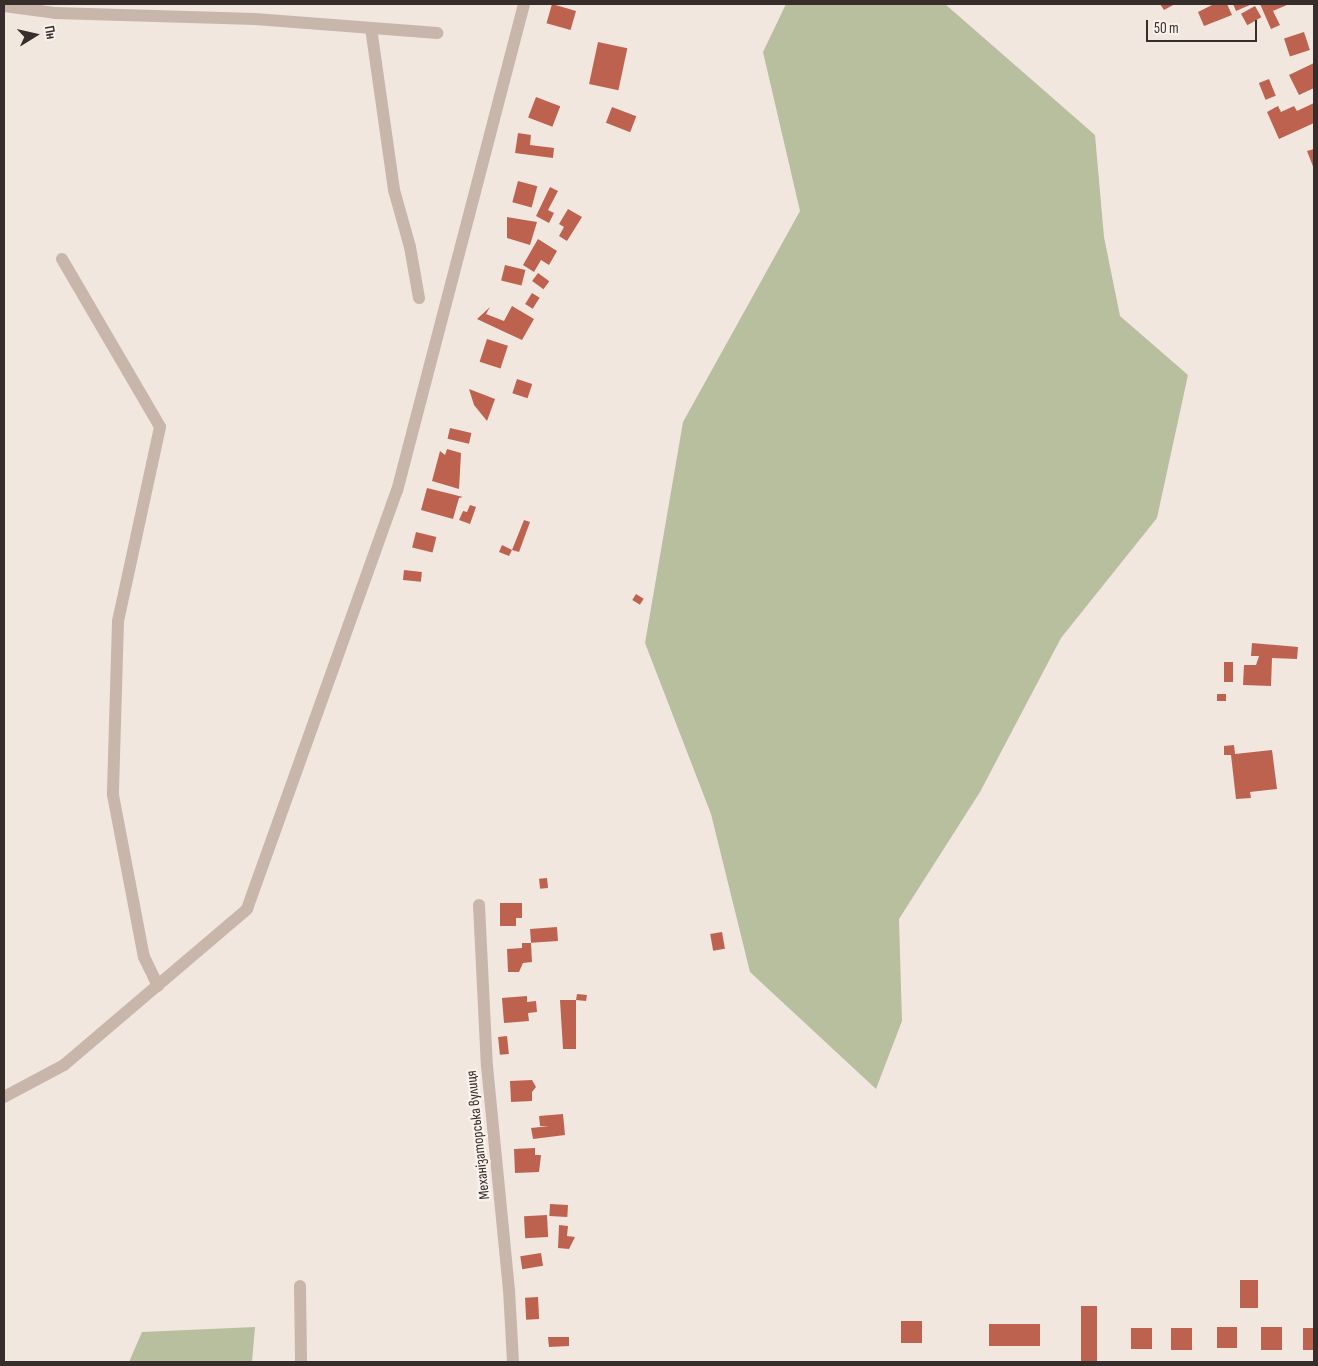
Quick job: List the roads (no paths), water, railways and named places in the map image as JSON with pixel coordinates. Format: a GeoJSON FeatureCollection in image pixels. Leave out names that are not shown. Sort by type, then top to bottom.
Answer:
{"type":"FeatureCollection","features":[{"type":"Feature","properties":{"kind":"street"},"geometry":{"type":"LineString","coordinates":[[4,1097],[64,1065],[247,909],[397,491],[524,4]]}},
{"type":"Feature","properties":{"kind":"street"},"geometry":{"type":"LineString","coordinates":[[4,6],[55,13],[255,19],[437,33]]}},
{"type":"Feature","properties":{"kind":"street"},"geometry":{"type":"LineString","coordinates":[[371,28],[394,190],[410,247],[419,298]]}},
{"type":"Feature","properties":{"kind":"street"},"geometry":{"type":"LineString","coordinates":[[62,259],[160,427],[118,622],[113,795],[144,957],[158,986]]}},
{"type":"Feature","properties":{"kind":"street","name":"Механізаторська вулиця"},"geometry":{"type":"LineString","coordinates":[[479,905],[487,1066],[510,1290],[513,1362]]}},
{"type":"Feature","properties":{"kind":"street"},"geometry":{"type":"LineString","coordinates":[[300,1286],[301,1362]]}}]}
